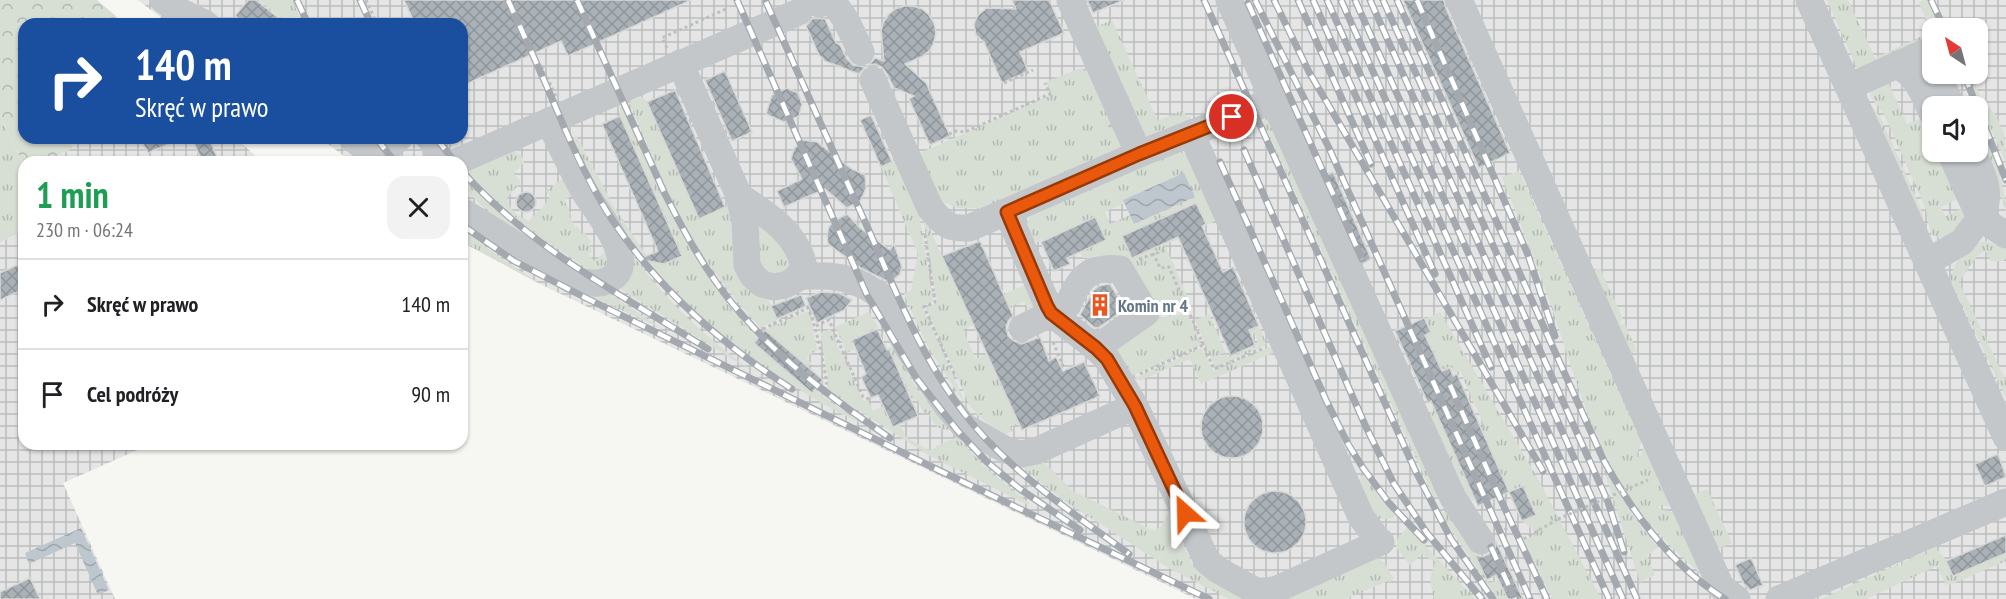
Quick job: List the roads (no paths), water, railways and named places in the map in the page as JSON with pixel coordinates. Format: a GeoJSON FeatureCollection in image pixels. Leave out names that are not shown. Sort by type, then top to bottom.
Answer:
{"type":"FeatureCollection","features":[{"type":"Feature","properties":{"kind":"lane"},"geometry":{"type":"LineString","coordinates":[[163,0],[194,18]]}},
{"type":"Feature","properties":{"kind":"lane"},"geometry":{"type":"LineString","coordinates":[[1070,0],[1139,154]]}},
{"type":"Feature","properties":{"kind":"lane"},"geometry":{"type":"LineString","coordinates":[[1229,0],[1454,498],[1481,541]]}},
{"type":"Feature","properties":{"kind":"lane"},"geometry":{"type":"LineString","coordinates":[[1459,0],[1721,587],[1737,599]]}},
{"type":"Feature","properties":{"kind":"lane"},"geometry":{"type":"LineString","coordinates":[[1809,0],[2006,437]]}},
{"type":"Feature","properties":{"kind":"lane"},"geometry":{"type":"LineString","coordinates":[[467,156],[553,110],[675,58],[820,4],[844,16],[861,52]]}},
{"type":"Feature","properties":{"kind":"lane"},"geometry":{"type":"LineString","coordinates":[[675,58],[739,196],[745,222],[747,265],[753,276],[762,284],[774,287],[795,280],[804,268],[802,257],[786,233],[771,218],[739,196]]}},
{"type":"Feature","properties":{"kind":"lane"},"geometry":{"type":"LineString","coordinates":[[1849,87],[1919,59]]}},
{"type":"Feature","properties":{"kind":"lane"},"geometry":{"type":"LineString","coordinates":[[1919,59],[1908,70],[1916,78],[1924,96]]}},
{"type":"Feature","properties":{"kind":"lane"},"geometry":{"type":"LineString","coordinates":[[873,80],[930,208],[944,224],[955,228],[969,228],[1273,99]]}},
{"type":"Feature","properties":{"kind":"lane"},"geometry":{"type":"LineString","coordinates":[[468,215],[572,280],[588,284],[602,282],[617,275],[622,265],[620,250],[583,189],[553,110]]}},
{"type":"Feature","properties":{"kind":"lane"},"geometry":{"type":"LineString","coordinates":[[1007,212],[1051,313],[1107,359],[1135,406],[1207,561],[1218,570],[1256,591],[1277,589],[1377,538],[1361,517],[1191,134]]}},
{"type":"Feature","properties":{"kind":"lane"},"geometry":{"type":"LineString","coordinates":[[360,144],[375,156]]}},
{"type":"Feature","properties":{"kind":"lane"},"geometry":{"type":"LineString","coordinates":[[383,156],[394,144]]}},
{"type":"Feature","properties":{"kind":"lane"},"geometry":{"type":"LineString","coordinates":[[1955,162],[1980,218],[2006,236]]}},
{"type":"Feature","properties":{"kind":"lane"},"geometry":{"type":"LineString","coordinates":[[1927,262],[1962,242],[1986,208],[1988,196],[1986,184],[1976,162]]}},
{"type":"Feature","properties":{"kind":"lane"},"geometry":{"type":"LineString","coordinates":[[1022,328],[1068,305],[1075,288],[1086,273],[1108,268],[1120,269],[1146,312],[1096,348]]}},
{"type":"Feature","properties":{"kind":"lane"},"geometry":{"type":"LineString","coordinates":[[798,276],[843,278],[863,285],[883,297],[903,341],[947,406],[965,427],[1006,450],[1021,454],[1036,451],[1135,406]]}},
{"type":"Feature","properties":{"kind":"lane"},"geometry":{"type":"LineString","coordinates":[[1779,599],[2006,502]]}},
{"type":"Feature","properties":{"kind":"water"},"geometry":{"type":"Polygon","coordinates":[[[1184,173],[1195,197],[1134,224],[1123,200],[1184,173]]]}},
{"type":"Feature","properties":{"kind":"water"},"geometry":{"type":"Polygon","coordinates":[[[81,528],[109,590],[98,595],[75,543],[29,564],[25,553],[81,528]]]}},
{"type":"Feature","properties":{"kind":"railway"},"geometry":{"type":"LineString","coordinates":[[297,0],[305,18]]}},
{"type":"Feature","properties":{"kind":"railway"},"geometry":{"type":"LineString","coordinates":[[360,0],[368,18]]}},
{"type":"Feature","properties":{"kind":"railway"},"geometry":{"type":"LineString","coordinates":[[508,0],[581,164],[603,205],[629,244],[692,313],[740,353],[792,389]]}},
{"type":"Feature","properties":{"kind":"railway"},"geometry":{"type":"LineString","coordinates":[[577,0],[665,194],[716,282],[753,327],[795,368],[890,438]]}},
{"type":"Feature","properties":{"kind":"railway"},"geometry":{"type":"LineString","coordinates":[[737,0],[867,295],[917,379],[957,430],[987,462],[1020,489],[1080,530]]}},
{"type":"Feature","properties":{"kind":"railway"},"geometry":{"type":"LineString","coordinates":[[1204,0],[1415,470],[1451,539],[1493,599]]}},
{"type":"Feature","properties":{"kind":"railway"},"geometry":{"type":"LineString","coordinates":[[1255,0],[1329,148],[1530,599]]}},
{"type":"Feature","properties":{"kind":"railway"},"geometry":{"type":"LineString","coordinates":[[1274,0],[1309,72],[1543,471]]}},
{"type":"Feature","properties":{"kind":"railway"},"geometry":{"type":"LineString","coordinates":[[1298,0],[1371,164]]}},
{"type":"Feature","properties":{"kind":"railway"},"geometry":{"type":"LineString","coordinates":[[1313,0],[1435,274]]}},
{"type":"Feature","properties":{"kind":"railway"},"geometry":{"type":"LineString","coordinates":[[1327,0],[1491,367]]}},
{"type":"Feature","properties":{"kind":"railway"},"geometry":{"type":"LineString","coordinates":[[1341,0],[1609,599]]}},
{"type":"Feature","properties":{"kind":"railway"},"geometry":{"type":"LineString","coordinates":[[1355,0],[1623,599]]}},
{"type":"Feature","properties":{"kind":"railway"},"geometry":{"type":"LineString","coordinates":[[1370,0],[1637,599]]}},
{"type":"Feature","properties":{"kind":"railway"},"geometry":{"type":"LineString","coordinates":[[1383,0],[1608,502],[1624,552]]}},
{"type":"Feature","properties":{"kind":"railway"},"geometry":{"type":"LineString","coordinates":[[1397,0],[1604,461],[1628,501],[1656,538],[1688,571],[1725,599]]}},
{"type":"Feature","properties":{"kind":"railway"},"geometry":{"type":"LineString","coordinates":[[1417,0],[1528,255],[1555,336]]}},
{"type":"Feature","properties":{"kind":"railway"},"geometry":{"type":"LineString","coordinates":[[1931,0],[1939,18]]}},
{"type":"Feature","properties":{"kind":"railway"},"geometry":{"type":"LineString","coordinates":[[766,2],[907,316],[934,369],[950,394],[968,418],[1004,457],[1056,501],[1129,554]]}},
{"type":"Feature","properties":{"kind":"railway"},"geometry":{"type":"LineString","coordinates":[[1248,3],[1362,259]]}},
{"type":"Feature","properties":{"kind":"railway"},"geometry":{"type":"LineString","coordinates":[[1968,84],[2006,180]]}},
{"type":"Feature","properties":{"kind":"railway"},"geometry":{"type":"LineString","coordinates":[[381,144],[390,156]]}},
{"type":"Feature","properties":{"kind":"railway"},"geometry":{"type":"LineString","coordinates":[[441,144],[450,156]]}},
{"type":"Feature","properties":{"kind":"railway"},"geometry":{"type":"LineString","coordinates":[[1244,150],[1366,427],[1394,484],[1427,533],[1482,599]]}},
{"type":"Feature","properties":{"kind":"railway"},"geometry":{"type":"LineString","coordinates":[[1220,162],[1326,400],[1348,444],[1389,503],[1424,540]]}},
{"type":"Feature","properties":{"kind":"railway"},"geometry":{"type":"LineString","coordinates":[[468,177],[488,198],[547,247],[578,269],[708,349]]}},
{"type":"Feature","properties":{"kind":"railway"},"geometry":{"type":"LineString","coordinates":[[468,229],[514,261],[588,299],[1209,599]]}},
{"type":"Feature","properties":{"kind":"railway"},"geometry":{"type":"LineString","coordinates":[[1450,385],[1547,599]]}},
{"type":"Feature","properties":{"kind":"railway"},"geometry":{"type":"LineString","coordinates":[[1491,547],[1515,599]]}},
{"type":"Feature","properties":{"kind":"place","name":"Komin nr 4"},"geometry":{"type":"Point","coordinates":[1100,305]}}]}
